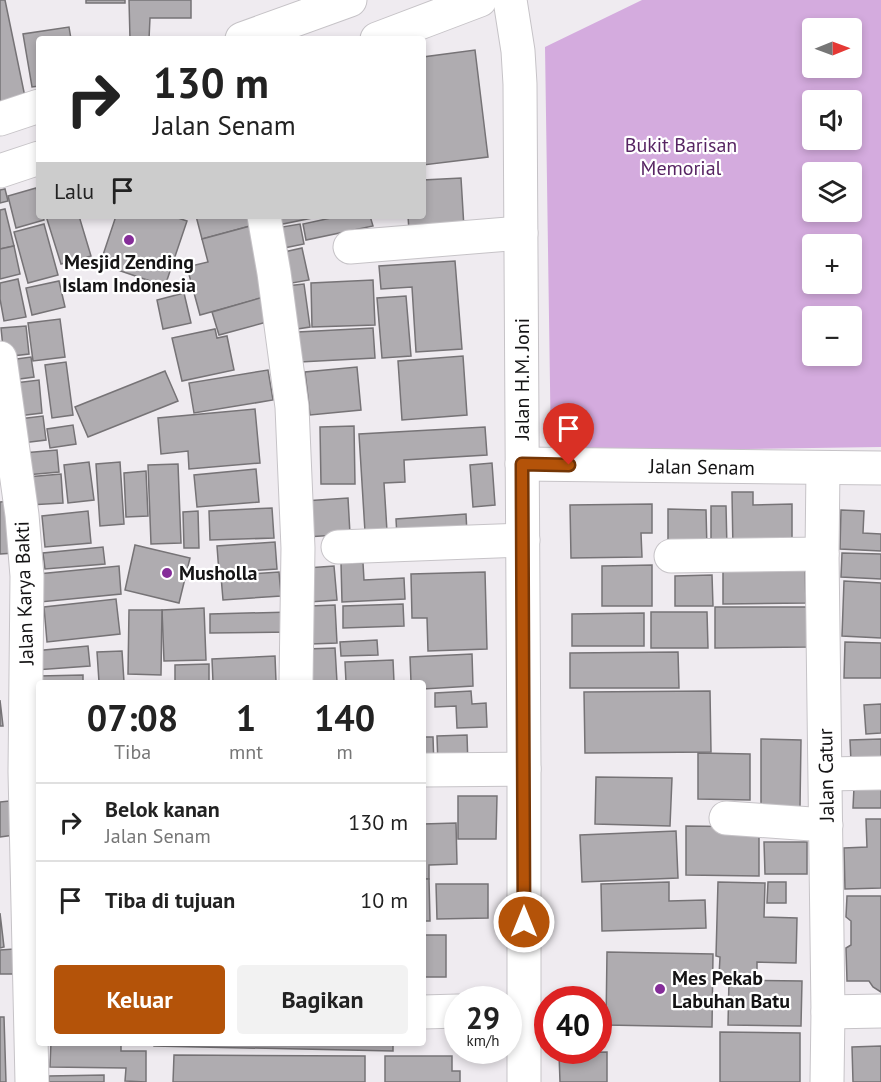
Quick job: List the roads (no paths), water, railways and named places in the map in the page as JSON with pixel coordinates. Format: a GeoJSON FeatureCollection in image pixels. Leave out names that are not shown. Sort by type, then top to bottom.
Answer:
{"type":"FeatureCollection","features":[{"type":"Feature","properties":{"kind":"street"},"geometry":{"type":"LineString","coordinates":[[385,36],[480,0]]}},
{"type":"Feature","properties":{"kind":"street","name":"Jalan H.M. Joni"},"geometry":{"type":"LineString","coordinates":[[510,0],[518,51],[520,84],[524,769],[517,986]]}},
{"type":"Feature","properties":{"kind":"street"},"geometry":{"type":"LineString","coordinates":[[250,36],[345,1]]}},
{"type":"Feature","properties":{"kind":"street"},"geometry":{"type":"LineString","coordinates":[[0,119],[36,107]]}},
{"type":"Feature","properties":{"kind":"street"},"geometry":{"type":"LineString","coordinates":[[0,171],[36,159]]}},
{"type":"Feature","properties":{"kind":"street"},"geometry":{"type":"LineString","coordinates":[[265,219],[292,407],[298,548],[296,680]]}},
{"type":"Feature","properties":{"kind":"street"},"geometry":{"type":"LineString","coordinates":[[350,247],[521,233]]}},
{"type":"Feature","properties":{"kind":"street","name":"Jalan Karya Bakti"},"geometry":{"type":"LineString","coordinates":[[0,358],[22,515],[27,576],[12,774],[33,886],[32,1082]]}},
{"type":"Feature","properties":{"kind":"street","name":"Jalan Senam"},"geometry":{"type":"LineString","coordinates":[[522,464],[881,468]]}},
{"type":"Feature","properties":{"kind":"street","name":"Jalan Catur"},"geometry":{"type":"LineString","coordinates":[[823,468],[827,1082]]}},
{"type":"Feature","properties":{"kind":"street"},"geometry":{"type":"LineString","coordinates":[[338,547],[523,540]]}},
{"type":"Feature","properties":{"kind":"street"},"geometry":{"type":"LineString","coordinates":[[671,556],[822,554]]}},
{"type":"Feature","properties":{"kind":"street"},"geometry":{"type":"LineString","coordinates":[[426,771],[524,769]]}},
{"type":"Feature","properties":{"kind":"street"},"geometry":{"type":"LineString","coordinates":[[826,774],[881,773]]}},
{"type":"Feature","properties":{"kind":"street"},"geometry":{"type":"LineString","coordinates":[[726,818],[826,825]]}},
{"type":"Feature","properties":{"kind":"street"},"geometry":{"type":"LineString","coordinates":[[426,1012],[444,1011]]}},
{"type":"Feature","properties":{"kind":"street"},"geometry":{"type":"LineString","coordinates":[[828,1012],[881,1011]]}},
{"type":"Feature","properties":{"kind":"street","name":"Jalan H.M. Joni"},"geometry":{"type":"LineString","coordinates":[[522,1064],[524,1082]]}},
{"type":"Feature","properties":{"kind":"place","name":"Mesjid Zending Islam Indonesia"},"geometry":{"type":"Point","coordinates":[129,240]}},
{"type":"Feature","properties":{"kind":"place","name":"Musholla"},"geometry":{"type":"Point","coordinates":[167,573]}},
{"type":"Feature","properties":{"kind":"place","name":"Mes Pekab Labuhan Batu"},"geometry":{"type":"Point","coordinates":[660,989]}},
{"type":"Feature","properties":{"kind":"park label","name":"Bukit Barisan Memorial"},"geometry":{"type":"Point","coordinates":[681,156]}}]}
